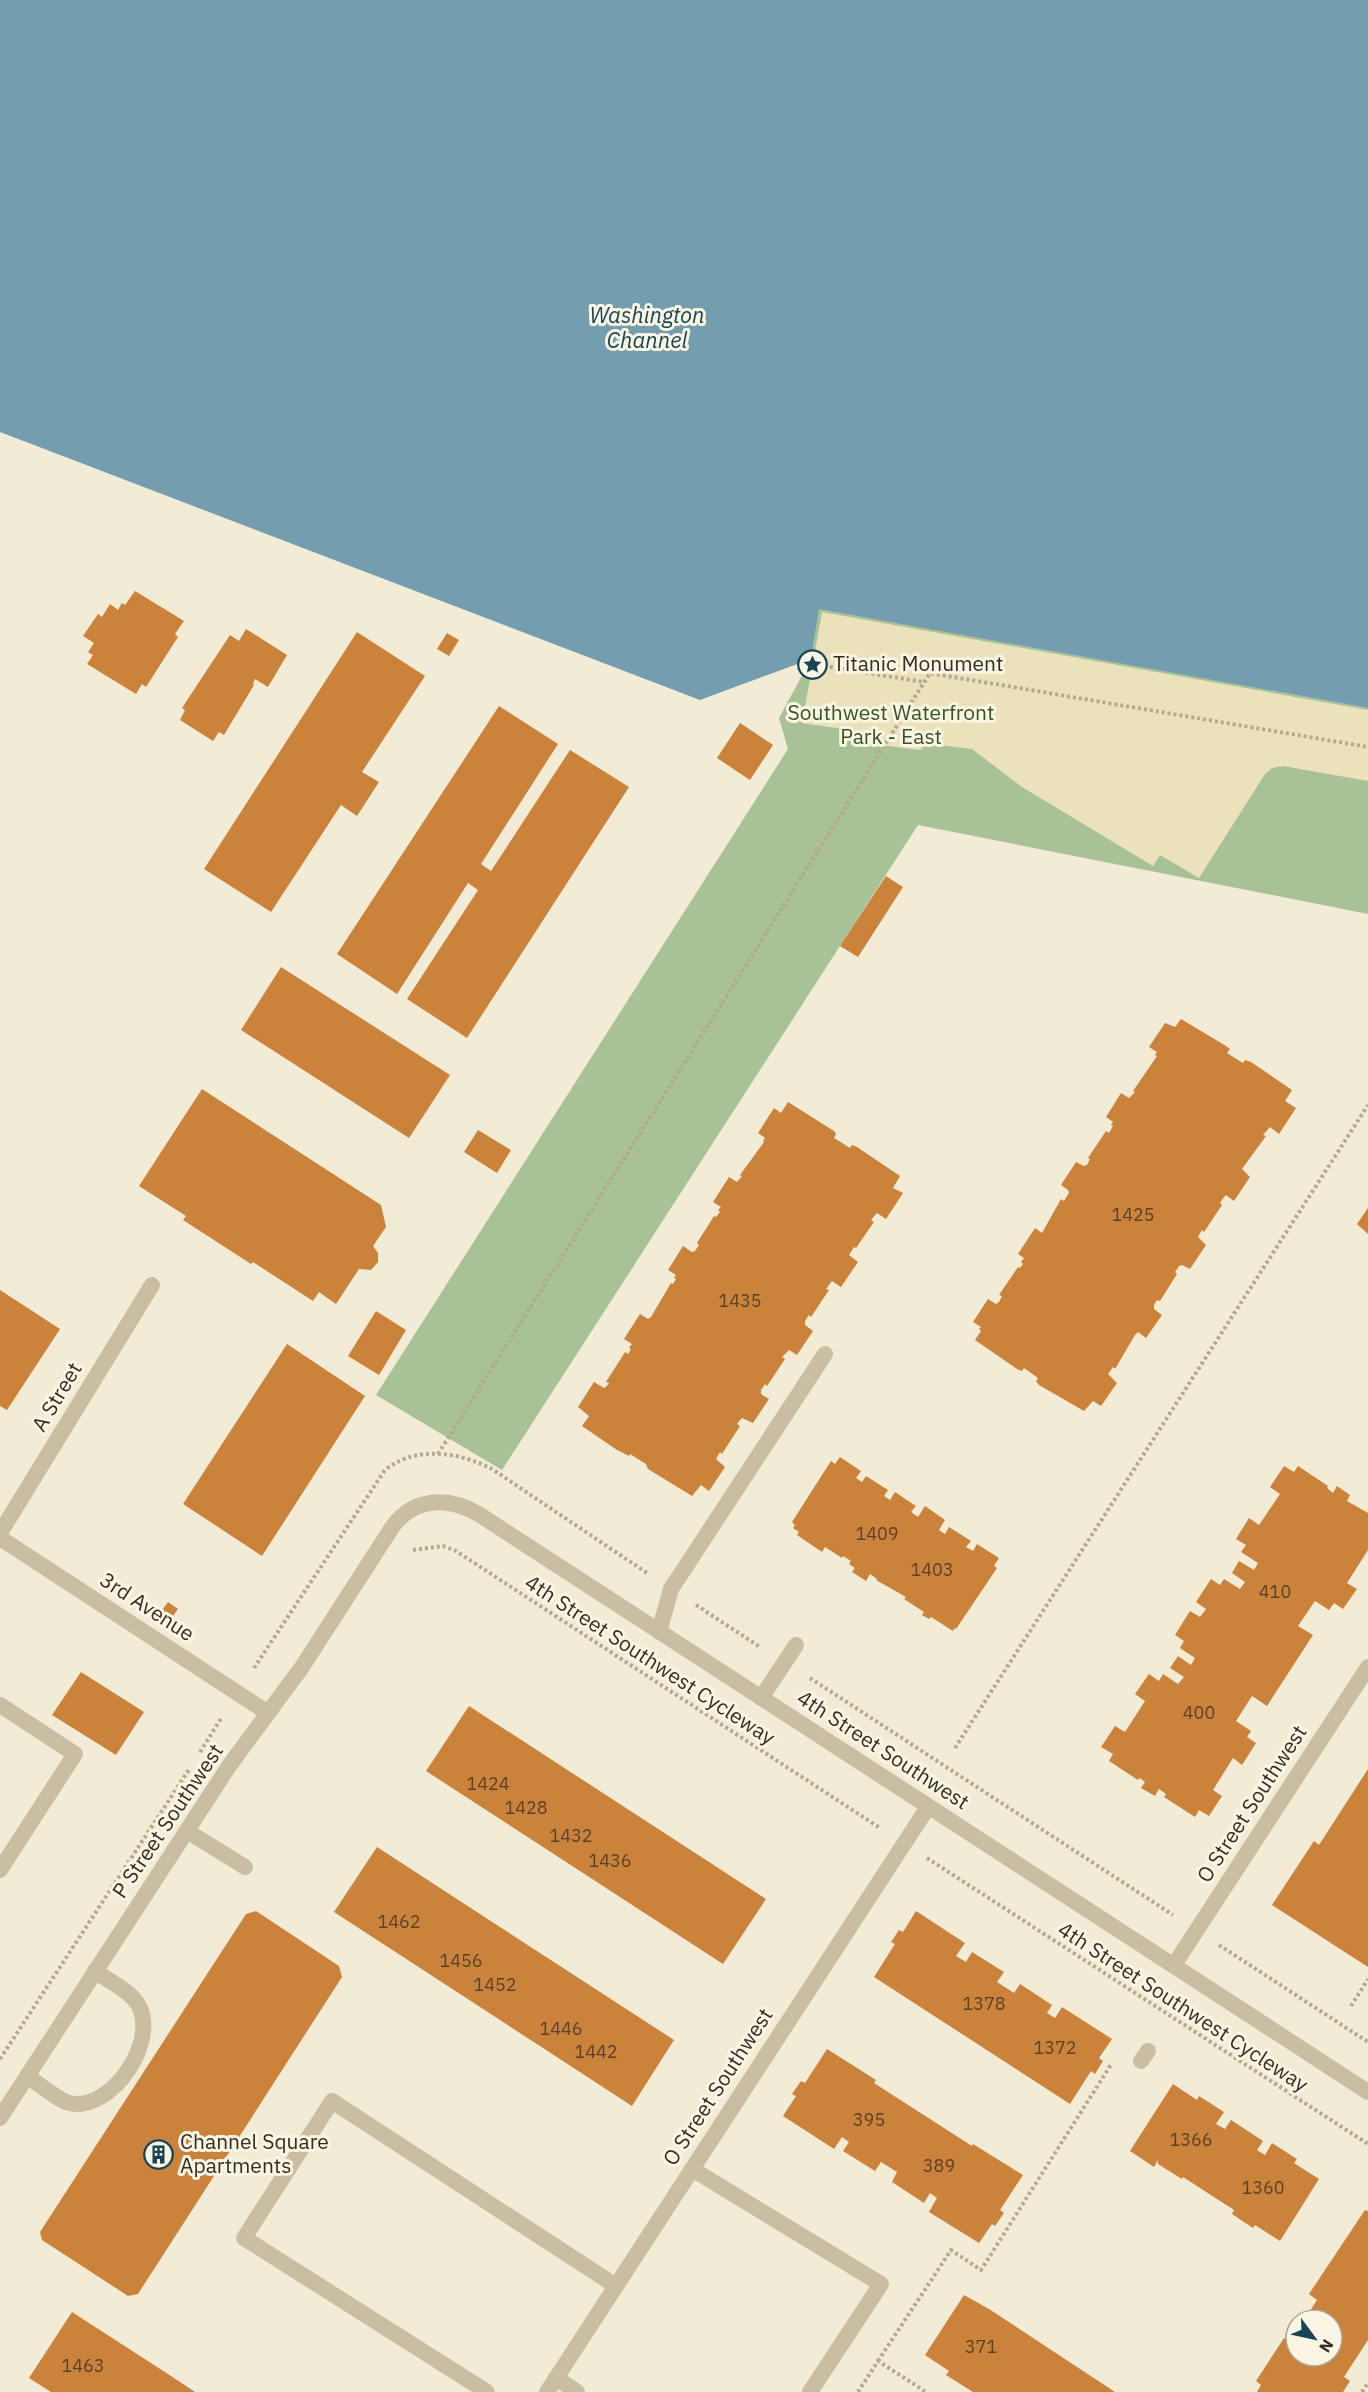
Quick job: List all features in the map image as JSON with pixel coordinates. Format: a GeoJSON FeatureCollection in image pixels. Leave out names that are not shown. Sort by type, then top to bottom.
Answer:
{"type":"FeatureCollection","features":[{"type":"Feature","properties":{"kind":"street","name":"A Street"},"geometry":{"type":"LineString","coordinates":[[0,1533],[152,1286]]}},
{"type":"Feature","properties":{"kind":"street"},"geometry":{"type":"LineString","coordinates":[[659,1632],[671,1589],[825,1354]]}},
{"type":"Feature","properties":{"kind":"street","name":"4th Street Southwest"},"geometry":{"type":"LineString","coordinates":[[376,1551],[398,1520],[406,1513],[437,1502],[455,1503],[480,1515],[1368,2092]]}},
{"type":"Feature","properties":{"kind":"street","name":"3rd Avenue"},"geometry":{"type":"LineString","coordinates":[[0,1538],[268,1713]]}},
{"type":"Feature","properties":{"kind":"street","name":"P Street Southwest"},"geometry":{"type":"LineString","coordinates":[[0,2118],[229,1766],[302,1667],[376,1551]]}},
{"type":"Feature","properties":{"kind":"street"},"geometry":{"type":"LineString","coordinates":[[761,1698],[796,1645]]}},
{"type":"Feature","properties":{"kind":"street","name":"O Street Southwest"},"geometry":{"type":"LineString","coordinates":[[1174,1965],[1368,1667]]}},
{"type":"Feature","properties":{"kind":"street"},"geometry":{"type":"LineString","coordinates":[[0,1705],[75,1754],[0,1870]]}},
{"type":"Feature","properties":{"kind":"street","name":"O Street Southwest"},"geometry":{"type":"LineString","coordinates":[[551,2385],[928,1807]]}},
{"type":"Feature","properties":{"kind":"street"},"geometry":{"type":"LineString","coordinates":[[187,1831],[245,1867]]}},
{"type":"Feature","properties":{"kind":"street"},"geometry":{"type":"LineString","coordinates":[[27,2076],[67,2102],[87,2102],[105,2094],[123,2079],[129,2070],[143,2039],[143,2018],[134,1998],[95,1971]]}},
{"type":"Feature","properties":{"kind":"street"},"geometry":{"type":"LineString","coordinates":[[487,2392],[244,2238],[332,2101],[616,2286]]}},
{"type":"Feature","properties":{"kind":"street"},"geometry":{"type":"LineString","coordinates":[[692,2169],[880,2284],[810,2392]]}},
{"type":"Feature","properties":{"kind":"street"},"geometry":{"type":"LineString","coordinates":[[551,2385],[577,2392]]}},
{"type":"Feature","properties":{"kind":"path"},"geometry":{"type":"LineString","coordinates":[[812,664],[924,682]]}},
{"type":"Feature","properties":{"kind":"path"},"geometry":{"type":"LineString","coordinates":[[268,1646],[385,1470],[399,1460],[416,1455],[438,1454],[930,673],[1368,747]]}},
{"type":"Feature","properties":{"kind":"path"},"geometry":{"type":"LineString","coordinates":[[955,1748],[1368,1105]]}},
{"type":"Feature","properties":{"kind":"path","name":"4th Street Southwest Cycleway"},"geometry":{"type":"LineString","coordinates":[[456,1551],[827,1794]]}},
{"type":"Feature","properties":{"kind":"path"},"geometry":{"type":"LineString","coordinates":[[878,1722],[1135,1891]]}},
{"type":"Feature","properties":{"kind":"path"},"geometry":{"type":"LineString","coordinates":[[199,1754],[205,1744]]}},
{"type":"Feature","properties":{"kind":"path"},"geometry":{"type":"LineString","coordinates":[[0,2059],[192,1764]]}},
{"type":"Feature","properties":{"kind":"path","name":"4th Street Southwest Cycleway"},"geometry":{"type":"LineString","coordinates":[[982,1895],[1368,2144]]}},
{"type":"Feature","properties":{"kind":"path"},"geometry":{"type":"LineString","coordinates":[[1350,2006],[1368,1979]]}},
{"type":"Feature","properties":{"kind":"path"},"geometry":{"type":"LineString","coordinates":[[1274,1981],[1368,2042]]}},
{"type":"Feature","properties":{"kind":"path"},"geometry":{"type":"LineString","coordinates":[[858,2392],[951,2250],[981,2270],[1118,2053]]}},
{"type":"Feature","properties":{"kind":"path"},"geometry":{"type":"LineString","coordinates":[[878,2361],[926,2392]]}},
{"type":"Feature","properties":{"kind":"path"},"geometry":{"type":"LineString","coordinates":[[1362,2392],[1368,2382]]}},
{"type":"Feature","properties":{"kind":"green space","name":"Southwest Waterfront Park - East"},"geometry":{"type":"Polygon","coordinates":[[[819,608],[1368,708],[1368,914],[918,825],[502,1470],[376,1395],[788,749],[779,718],[811,659],[819,608]]]}},
{"type":"Feature","properties":{"kind":"shaded area"},"geometry":{"type":"Polygon","coordinates":[[[822,612],[1368,710],[1368,781],[1283,766],[1272,768],[1265,774],[1199,878],[1160,855],[1153,866],[1022,787],[972,749],[930,744],[923,746],[921,750],[872,744],[871,738],[863,732],[802,723],[822,612]]]}},
{"type":"Feature","properties":{"kind":"water","name":"Washington Channel"},"geometry":{"type":"Polygon","coordinates":[[[0,0],[1368,0],[1368,708],[819,609],[811,659],[700,700],[0,432],[0,0]]]}},
{"type":"Feature","properties":{"kind":"building"},"geometry":{"type":"Polygon","coordinates":[[[135,591],[184,621],[175,634],[178,637],[146,687],[142,684],[136,694],[87,664],[93,655],[88,652],[94,643],[83,636],[98,614],[102,617],[110,604],[118,610],[122,603],[125,605],[135,591]]]}},
{"type":"Feature","properties":{"kind":"building"},"geometry":{"type":"Polygon","coordinates":[[[246,629],[287,655],[268,687],[255,679],[254,685],[224,735],[219,732],[213,741],[180,720],[185,710],[182,708],[230,635],[239,641],[246,629]]]}},
{"type":"Feature","properties":{"kind":"building"},"geometry":{"type":"Polygon","coordinates":[[[357,632],[425,676],[362,772],[379,782],[357,816],[341,805],[271,912],[204,869],[357,632]]]}},
{"type":"Feature","properties":{"kind":"building"},"geometry":{"type":"Polygon","coordinates":[[[447,633],[459,640],[449,656],[437,649],[447,633]]]}},
{"type":"Feature","properties":{"kind":"building"},"geometry":{"type":"Polygon","coordinates":[[[499,706],[558,744],[481,864],[491,871],[570,750],[629,787],[467,1038],[407,999],[478,890],[468,883],[397,994],[337,954],[499,706]]]}},
{"type":"Feature","properties":{"kind":"building"},"geometry":{"type":"Polygon","coordinates":[[[740,723],[773,745],[750,780],[717,758],[740,723]]]}},
{"type":"Feature","properties":{"kind":"building"},"geometry":{"type":"Polygon","coordinates":[[[886,876],[903,887],[858,957],[840,946],[886,876]]]}},
{"type":"Feature","properties":{"kind":"building"},"geometry":{"type":"Polygon","coordinates":[[[281,967],[450,1075],[409,1138],[241,1030],[281,967]]]}},
{"type":"Feature","properties":{"kind":"building"},"geometry":{"type":"Polygon","coordinates":[[[1181,1019],[1226,1046],[1230,1049],[1227,1053],[1243,1063],[1245,1060],[1251,1062],[1292,1090],[1285,1101],[1296,1108],[1279,1134],[1270,1127],[1263,1135],[1266,1136],[1242,1169],[1250,1177],[1234,1201],[1226,1195],[1224,1197],[1220,1203],[1222,1205],[1198,1237],[1206,1245],[1190,1269],[1179,1266],[1175,1272],[1177,1274],[1160,1301],[1157,1300],[1154,1305],[1154,1309],[1162,1315],[1146,1338],[1138,1332],[1135,1335],[1115,1369],[1113,1367],[1108,1374],[1117,1383],[1101,1406],[1093,1401],[1084,1411],[1039,1385],[1036,1381],[1038,1378],[1024,1368],[1022,1371],[1017,1369],[975,1340],[981,1327],[973,1322],[988,1299],[996,1304],[999,1302],[1002,1296],[999,1295],[1018,1267],[1020,1268],[1023,1264],[1021,1262],[1024,1258],[1018,1254],[1035,1228],[1042,1233],[1061,1199],[1064,1201],[1069,1193],[1061,1185],[1076,1162],[1087,1165],[1090,1159],[1088,1158],[1106,1131],[1109,1133],[1113,1122],[1106,1117],[1121,1093],[1129,1098],[1135,1092],[1133,1091],[1157,1056],[1155,1055],[1157,1052],[1149,1047],[1165,1023],[1175,1027],[1181,1019]]]}},
{"type":"Feature","properties":{"kind":"building"},"geometry":{"type":"Polygon","coordinates":[[[202,1089],[381,1205],[386,1227],[373,1246],[378,1253],[378,1262],[371,1270],[359,1269],[336,1304],[319,1292],[313,1301],[253,1262],[251,1264],[183,1220],[186,1216],[139,1186],[202,1089]]]}},
{"type":"Feature","properties":{"kind":"building"},"geometry":{"type":"Polygon","coordinates":[[[788,1102],[834,1131],[836,1134],[834,1138],[850,1148],[852,1145],[857,1147],[900,1176],[893,1188],[903,1193],[886,1219],[877,1213],[871,1220],[874,1222],[849,1255],[858,1262],[841,1287],[832,1281],[826,1289],[829,1290],[811,1317],[809,1315],[805,1321],[805,1325],[813,1331],[797,1355],[789,1350],[782,1357],[785,1359],[767,1386],[765,1384],[761,1390],[761,1394],[769,1399],[753,1423],[742,1418],[737,1424],[740,1426],[722,1454],[720,1452],[716,1459],[725,1467],[709,1491],[701,1485],[692,1496],[648,1469],[646,1464],[630,1454],[629,1456],[617,1450],[582,1426],[589,1416],[578,1407],[594,1382],[604,1388],[609,1383],[606,1382],[625,1352],[628,1354],[631,1349],[629,1348],[632,1344],[624,1339],[640,1314],[648,1319],[651,1317],[671,1283],[673,1284],[676,1279],[674,1278],[676,1275],[668,1270],[683,1246],[692,1252],[695,1251],[699,1245],[697,1243],[714,1216],[716,1217],[720,1212],[718,1210],[721,1207],[713,1202],[729,1177],[737,1182],[742,1176],[740,1175],[764,1142],[765,1138],[758,1133],[774,1108],[781,1113],[788,1102]]]}},
{"type":"Feature","properties":{"kind":"building"},"geometry":{"type":"Polygon","coordinates":[[[478,1130],[511,1150],[497,1173],[464,1152],[478,1130]]]}},
{"type":"Feature","properties":{"kind":"building"},"geometry":{"type":"Polygon","coordinates":[[[1368,1208],[1368,1234],[1357,1224],[1368,1208]]]}},
{"type":"Feature","properties":{"kind":"building"},"geometry":{"type":"Polygon","coordinates":[[[0,1290],[60,1329],[7,1410],[0,1406],[0,1290]]]}},
{"type":"Feature","properties":{"kind":"building"},"geometry":{"type":"Polygon","coordinates":[[[376,1311],[406,1330],[379,1375],[348,1356],[376,1311]]]}},
{"type":"Feature","properties":{"kind":"building"},"geometry":{"type":"Polygon","coordinates":[[[287,1344],[365,1396],[262,1556],[183,1504],[287,1344]]]}},
{"type":"Feature","properties":{"kind":"building"},"geometry":{"type":"Polygon","coordinates":[[[840,1457],[861,1471],[856,1478],[862,1482],[866,1476],[888,1490],[884,1496],[890,1500],[895,1492],[916,1506],[911,1512],[918,1517],[925,1506],[945,1520],[939,1530],[945,1534],[949,1527],[971,1541],[966,1547],[973,1551],[977,1544],[999,1558],[994,1566],[997,1568],[953,1631],[931,1617],[929,1619],[922,1615],[924,1612],[904,1599],[906,1597],[876,1580],[870,1574],[866,1581],[852,1572],[855,1568],[849,1564],[851,1561],[843,1556],[842,1558],[825,1547],[822,1552],[797,1535],[799,1532],[793,1528],[795,1525],[792,1522],[831,1461],[835,1464],[840,1457]]]}},
{"type":"Feature","properties":{"kind":"building"},"geometry":{"type":"Polygon","coordinates":[[[1284,1466],[1294,1472],[1298,1466],[1328,1486],[1327,1488],[1333,1493],[1337,1486],[1350,1495],[1347,1501],[1368,1513],[1368,1550],[1347,1583],[1357,1589],[1343,1609],[1334,1603],[1329,1610],[1315,1601],[1298,1626],[1313,1635],[1267,1706],[1252,1696],[1236,1721],[1251,1731],[1247,1737],[1256,1743],[1242,1765],[1233,1758],[1213,1790],[1222,1796],[1209,1816],[1199,1810],[1195,1817],[1164,1797],[1166,1794],[1159,1789],[1155,1796],[1141,1788],[1145,1782],[1109,1761],[1113,1754],[1101,1747],[1115,1726],[1125,1732],[1145,1701],[1135,1694],[1149,1674],[1159,1681],[1163,1674],[1178,1684],[1184,1677],[1170,1668],[1178,1656],[1191,1665],[1195,1658],[1180,1648],[1184,1641],[1175,1635],[1190,1611],[1200,1617],[1206,1609],[1196,1602],[1211,1579],[1220,1585],[1224,1579],[1240,1589],[1245,1582],[1232,1573],[1239,1561],[1254,1570],[1258,1563],[1241,1552],[1246,1545],[1236,1539],[1249,1518],[1259,1525],[1280,1494],[1270,1487],[1284,1466]]]}},
{"type":"Feature","properties":{"kind":"building"},"geometry":{"type":"Polygon","coordinates":[[[168,1602],[178,1609],[170,1620],[160,1613],[168,1602]]]}},
{"type":"Feature","properties":{"kind":"building"},"geometry":{"type":"Polygon","coordinates":[[[81,1672],[144,1712],[116,1755],[52,1715],[81,1672]]]}},
{"type":"Feature","properties":{"kind":"building"},"geometry":{"type":"Polygon","coordinates":[[[469,1706],[766,1899],[723,1964],[426,1771],[469,1706]]]}},
{"type":"Feature","properties":{"kind":"building"},"geometry":{"type":"Polygon","coordinates":[[[1368,1769],[1368,1967],[1272,1905],[1314,1841],[1319,1845],[1368,1769]]]}},
{"type":"Feature","properties":{"kind":"building"},"geometry":{"type":"Polygon","coordinates":[[[377,1847],[674,2040],[632,2106],[334,1912],[377,1847]]]}},
{"type":"Feature","properties":{"kind":"building","name":"Channel Square Apartments"},"geometry":{"type":"Polygon","coordinates":[[[256,1911],[339,1966],[342,1977],[138,2294],[128,2296],[42,2240],[40,2232],[246,1914],[256,1911]]]}},
{"type":"Feature","properties":{"kind":"building"},"geometry":{"type":"Polygon","coordinates":[[[916,1911],[965,1943],[956,1956],[966,1962],[972,1952],[1004,1972],[997,1982],[1014,1993],[1020,1984],[1052,2005],[1047,2013],[1055,2018],[1062,2007],[1112,2039],[1099,2058],[1103,2061],[1095,2074],[1091,2071],[1070,2104],[874,1977],[895,1944],[891,1942],[899,1930],[903,1932],[916,1911]]]}},
{"type":"Feature","properties":{"kind":"building"},"geometry":{"type":"Polygon","coordinates":[[[827,2049],[876,2080],[874,2083],[972,2146],[973,2144],[1023,2175],[1000,2210],[1004,2213],[995,2226],[992,2224],[979,2243],[929,2212],[937,2198],[930,2193],[924,2203],[892,2182],[897,2172],[881,2162],[875,2171],[843,2151],[849,2142],[842,2137],[834,2149],[783,2116],[796,2096],[792,2094],[801,2081],[805,2083],[827,2049]]]}},
{"type":"Feature","properties":{"kind":"building"},"geometry":{"type":"Polygon","coordinates":[[[1173,2084],[1197,2100],[1199,2096],[1224,2112],[1216,2124],[1225,2129],[1231,2120],[1263,2141],[1257,2150],[1265,2155],[1272,2143],[1297,2159],[1294,2163],[1319,2179],[1280,2241],[1255,2225],[1253,2228],[1232,2214],[1234,2210],[1183,2177],[1182,2179],[1158,2164],[1158,2160],[1154,2167],[1130,2151],[1173,2084]]]}},
{"type":"Feature","properties":{"kind":"building"},"geometry":{"type":"Polygon","coordinates":[[[1365,2210],[1368,2211],[1368,2340],[1344,2377],[1350,2381],[1343,2392],[1257,2392],[1261,2385],[1256,2381],[1284,2338],[1284,2368],[1344,2368],[1344,2308],[1312,2308],[1317,2300],[1309,2294],[1365,2210]]]}},
{"type":"Feature","properties":{"kind":"building"},"geometry":{"type":"Polygon","coordinates":[[[964,2295],[1115,2392],[973,2392],[946,2375],[949,2371],[925,2355],[964,2295]]]}},
{"type":"Feature","properties":{"kind":"building"},"geometry":{"type":"Polygon","coordinates":[[[72,2312],[195,2392],[51,2392],[29,2378],[72,2312]]]}},
{"type":"Feature","properties":{"kind":"place","name":"Titanic Monument"},"geometry":{"type":"Point","coordinates":[812,664]}},
{"type":"Feature","properties":{"kind":"place","name":"Channel Square Apartments"},"geometry":{"type":"Point","coordinates":[159,2154]}}]}
